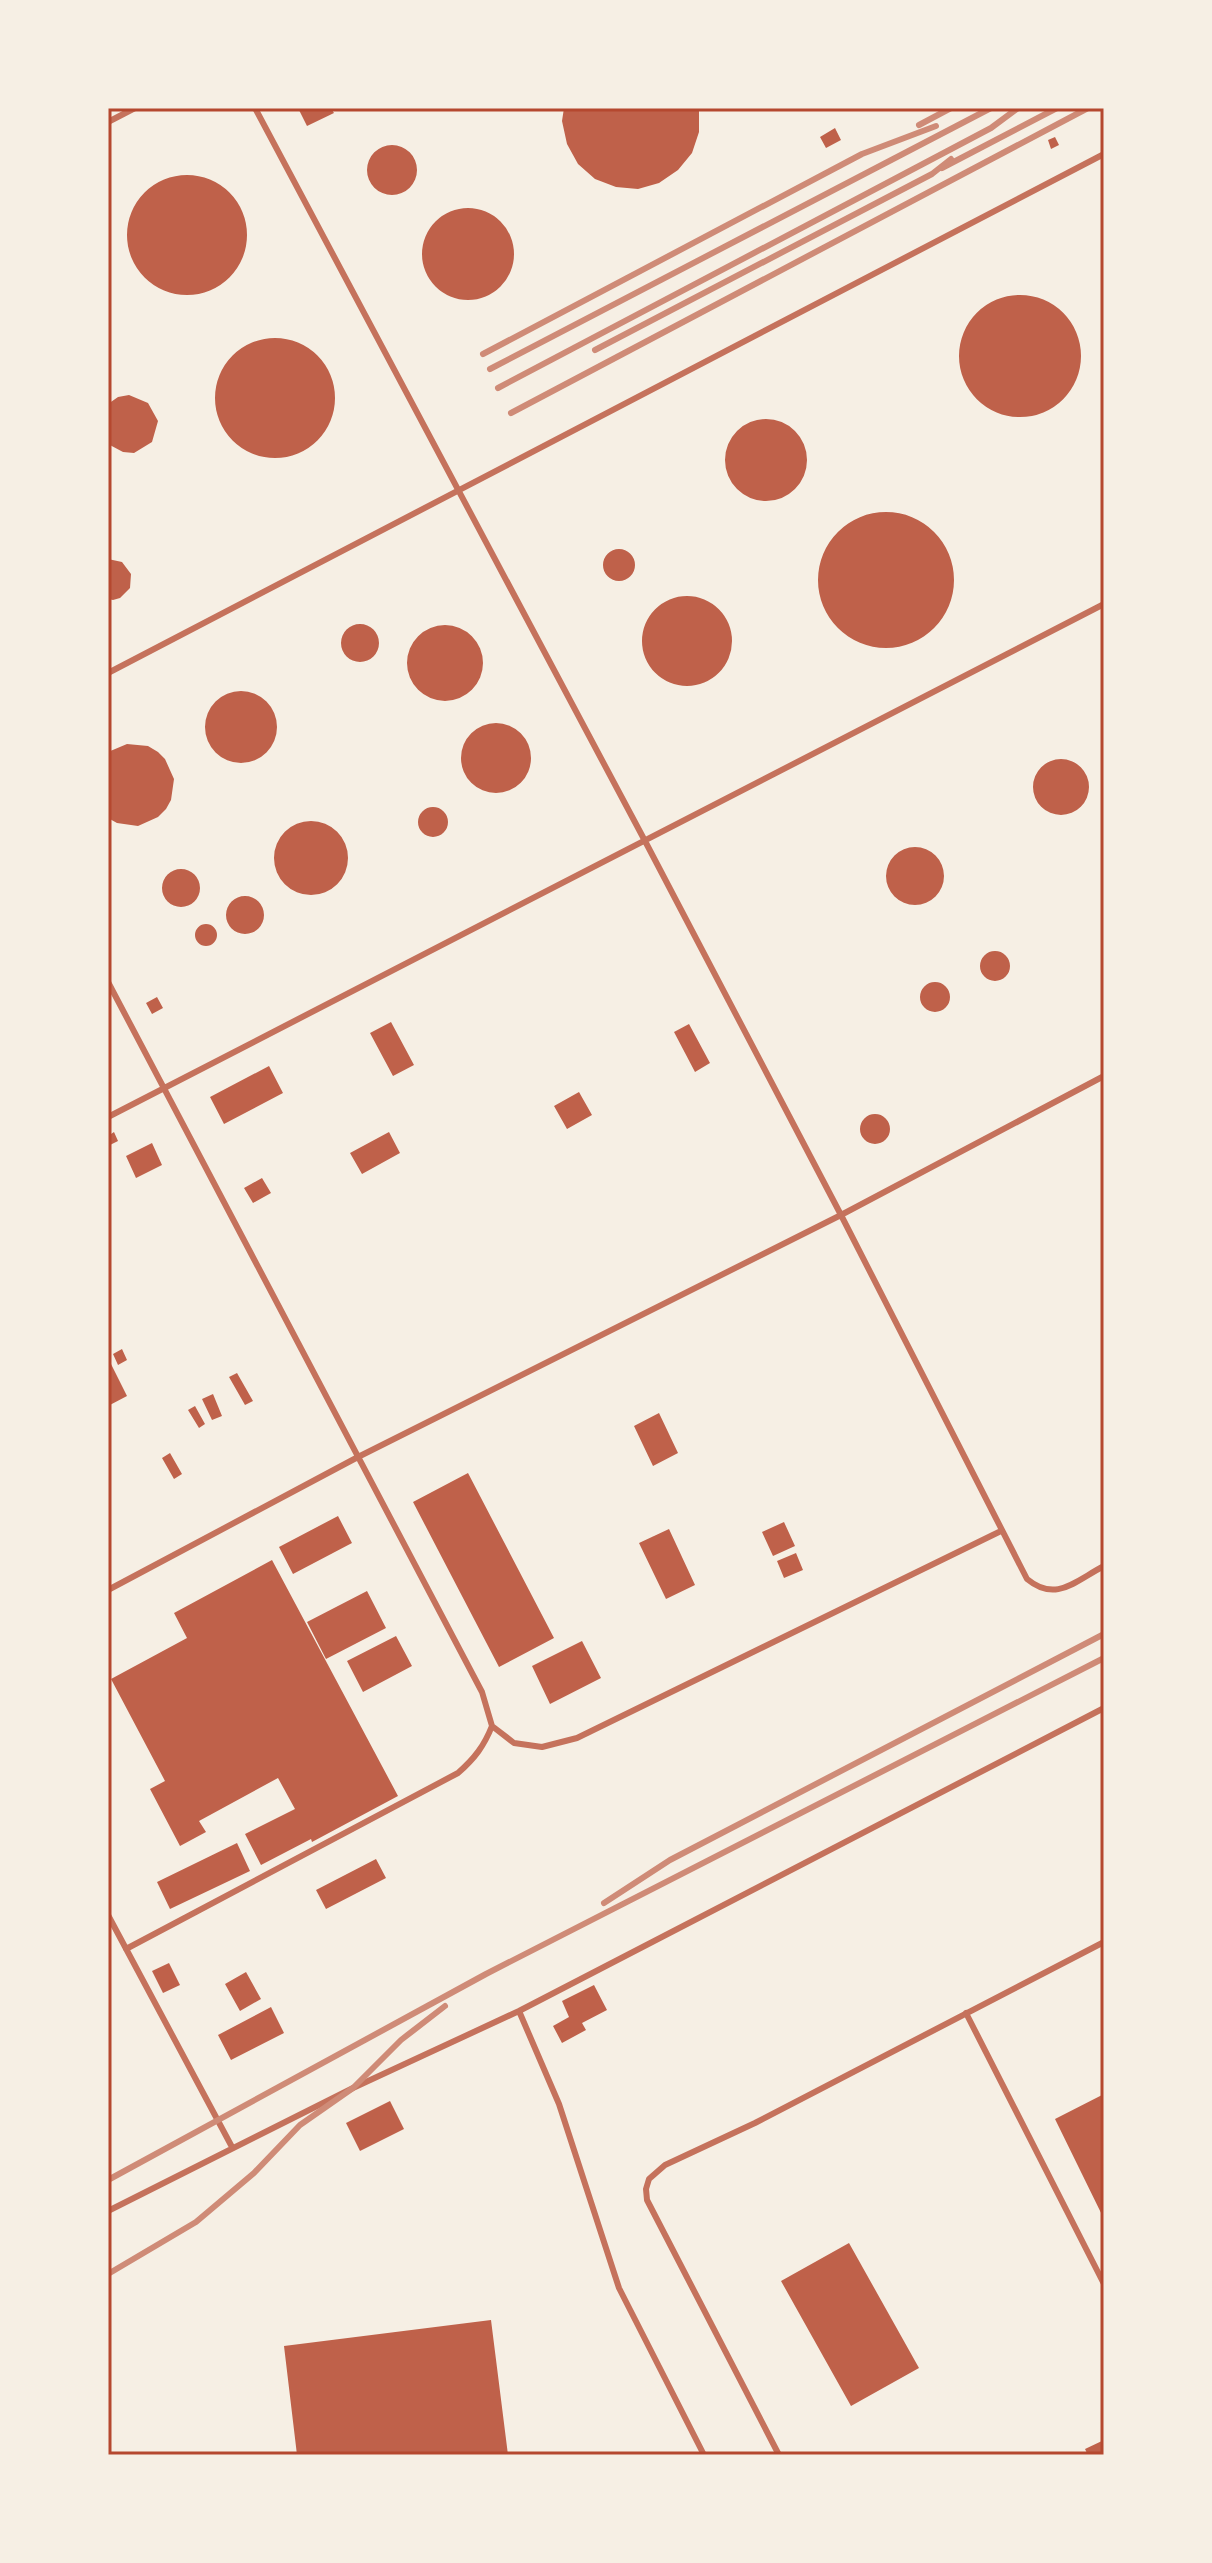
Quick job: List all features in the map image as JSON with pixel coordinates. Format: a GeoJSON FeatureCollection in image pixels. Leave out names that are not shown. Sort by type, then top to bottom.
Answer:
{"type":"FeatureCollection","features":[{"type":"Feature","properties":{"kind":"lane"},"geometry":{"type":"LineString","coordinates":[[108,122],[135,108]]}},
{"type":"Feature","properties":{"kind":"lane"},"geometry":{"type":"LineString","coordinates":[[255,108],[645,841],[1027,1579],[1040,1590],[1055,1592],[1104,1566]]}},
{"type":"Feature","properties":{"kind":"lane"},"geometry":{"type":"LineString","coordinates":[[108,673],[1104,154]]}},
{"type":"Feature","properties":{"kind":"lane"},"geometry":{"type":"LineString","coordinates":[[108,1117],[1104,604]]}},
{"type":"Feature","properties":{"kind":"lane"},"geometry":{"type":"LineString","coordinates":[[108,982],[482,1692],[492,1726],[514,1743],[542,1747],[577,1738],[1001,1531]]}},
{"type":"Feature","properties":{"kind":"lane"},"geometry":{"type":"LineString","coordinates":[[108,1590],[358,1457],[841,1215],[1104,1076]]}},
{"type":"Feature","properties":{"kind":"lane"},"geometry":{"type":"LineString","coordinates":[[108,2211],[232,2147],[519,2011],[1104,1708]]}},
{"type":"Feature","properties":{"kind":"lane"},"geometry":{"type":"LineString","coordinates":[[126,1949],[458,1773],[484,1746],[492,1726]]}},
{"type":"Feature","properties":{"kind":"lane"},"geometry":{"type":"LineString","coordinates":[[108,1915],[232,2147]]}},
{"type":"Feature","properties":{"kind":"lane"},"geometry":{"type":"LineString","coordinates":[[779,2455],[647,2200],[649,2179],[665,2165],[755,2123],[1104,1942]]}},
{"type":"Feature","properties":{"kind":"lane"},"geometry":{"type":"LineString","coordinates":[[519,2011],[559,2104],[619,2288],[704,2455]]}},
{"type":"Feature","properties":{"kind":"lane"},"geometry":{"type":"LineString","coordinates":[[966,2013],[1104,2284]]}},
{"type":"Feature","properties":{"kind":"building"},"geometry":{"type":"Polygon","coordinates":[[[298,108],[337,108],[332,110],[334,113],[307,126],[298,108]]]}},
{"type":"Feature","properties":{"kind":"building"},"geometry":{"type":"Polygon","coordinates":[[[564,108],[699,108],[699,132],[692,153],[678,170],[659,183],[638,189],[616,187],[595,179],[578,164],[567,144],[562,121],[564,108]]]}},
{"type":"Feature","properties":{"kind":"building"},"geometry":{"type":"Polygon","coordinates":[[[835,128],[841,140],[826,148],[820,137],[835,128]]]}},
{"type":"Feature","properties":{"kind":"building"},"geometry":{"type":"Polygon","coordinates":[[[1055,137],[1059,145],[1051,149],[1048,140],[1055,137]]]}},
{"type":"Feature","properties":{"kind":"building"},"geometry":{"type":"Polygon","coordinates":[[[392,145],[410,152],[417,170],[410,188],[392,195],[374,188],[367,170],[374,152],[392,145]]]}},
{"type":"Feature","properties":{"kind":"building"},"geometry":{"type":"Polygon","coordinates":[[[187,175],[210,180],[229,193],[242,212],[247,235],[242,258],[229,277],[210,290],[187,295],[164,290],[145,277],[132,258],[127,235],[132,212],[145,193],[164,180],[187,175]]]}},
{"type":"Feature","properties":{"kind":"building"},"geometry":{"type":"Polygon","coordinates":[[[468,208],[486,211],[501,221],[511,236],[514,254],[511,272],[501,287],[486,297],[468,300],[450,297],[435,287],[425,272],[422,254],[425,236],[435,221],[450,211],[468,208]]]}},
{"type":"Feature","properties":{"kind":"building"},"geometry":{"type":"Polygon","coordinates":[[[1020,295],[1043,300],[1063,313],[1076,333],[1081,356],[1076,379],[1063,399],[1043,412],[1020,417],[997,412],[977,399],[964,379],[959,356],[964,333],[977,313],[997,300],[1020,295]]]}},
{"type":"Feature","properties":{"kind":"building"},"geometry":{"type":"Polygon","coordinates":[[[275,338],[298,343],[317,356],[330,375],[335,398],[330,421],[317,440],[298,453],[275,458],[252,453],[233,440],[220,421],[215,398],[220,375],[233,356],[252,343],[275,338]]]}},
{"type":"Feature","properties":{"kind":"building"},"geometry":{"type":"Polygon","coordinates":[[[129,395],[148,403],[158,421],[152,442],[134,453],[123,452],[108,444],[108,404],[118,397],[129,395]]]}},
{"type":"Feature","properties":{"kind":"building"},"geometry":{"type":"Polygon","coordinates":[[[766,419],[782,422],[795,431],[804,444],[807,460],[804,476],[795,489],[782,498],[766,501],[750,498],[737,489],[728,476],[725,460],[728,444],[737,431],[750,422],[766,419]]]}},
{"type":"Feature","properties":{"kind":"building"},"geometry":{"type":"Polygon","coordinates":[[[886,512],[912,517],[934,532],[949,554],[954,580],[949,606],[934,628],[912,643],[886,648],[860,643],[838,628],[823,606],[818,580],[823,554],[838,532],[860,517],[886,512]]]}},
{"type":"Feature","properties":{"kind":"building"},"geometry":{"type":"Polygon","coordinates":[[[619,549],[630,554],[635,565],[630,576],[619,581],[608,576],[603,565],[608,554],[619,549]]]}},
{"type":"Feature","properties":{"kind":"building"},"geometry":{"type":"Polygon","coordinates":[[[108,559],[122,562],[131,574],[130,588],[120,598],[113,600],[108,599],[108,559]]]}},
{"type":"Feature","properties":{"kind":"building"},"geometry":{"type":"Polygon","coordinates":[[[678,596],[696,596],[712,603],[725,616],[732,632],[732,650],[725,666],[712,679],[696,686],[678,686],[662,679],[649,666],[642,650],[642,632],[649,616],[662,603],[678,596]]]}},
{"type":"Feature","properties":{"kind":"building"},"geometry":{"type":"Polygon","coordinates":[[[360,624],[374,629],[379,643],[374,657],[360,662],[346,657],[341,643],[346,629],[360,624]]]}},
{"type":"Feature","properties":{"kind":"building"},"geometry":{"type":"Polygon","coordinates":[[[445,625],[460,628],[472,636],[480,648],[483,663],[480,678],[472,690],[460,698],[445,701],[430,698],[418,690],[410,678],[407,663],[410,648],[418,636],[430,628],[445,625]]]}},
{"type":"Feature","properties":{"kind":"building"},"geometry":{"type":"Polygon","coordinates":[[[241,691],[261,697],[271,707],[277,727],[271,747],[261,757],[241,763],[221,757],[211,747],[205,727],[211,707],[221,697],[241,691]]]}},
{"type":"Feature","properties":{"kind":"building"},"geometry":{"type":"Polygon","coordinates":[[[496,723],[521,733],[531,758],[521,783],[496,793],[471,783],[461,758],[471,733],[496,723]]]}},
{"type":"Feature","properties":{"kind":"building"},"geometry":{"type":"Polygon","coordinates":[[[127,744],[148,746],[158,752],[165,759],[174,779],[171,800],[166,809],[158,817],[138,826],[117,823],[108,818],[108,752],[127,744]]]}},
{"type":"Feature","properties":{"kind":"building"},"geometry":{"type":"Polygon","coordinates":[[[1061,759],[1081,767],[1089,787],[1081,807],[1061,815],[1041,807],[1033,787],[1041,767],[1061,759]]]}},
{"type":"Feature","properties":{"kind":"building"},"geometry":{"type":"Polygon","coordinates":[[[433,807],[444,811],[448,822],[444,833],[433,837],[422,833],[418,822],[422,811],[433,807]]]}},
{"type":"Feature","properties":{"kind":"building"},"geometry":{"type":"Polygon","coordinates":[[[311,821],[325,824],[337,832],[345,844],[348,858],[345,872],[337,884],[325,892],[311,895],[297,892],[285,884],[277,872],[274,858],[277,844],[285,832],[297,824],[311,821]]]}},
{"type":"Feature","properties":{"kind":"building"},"geometry":{"type":"Polygon","coordinates":[[[915,847],[936,855],[944,876],[936,897],[915,905],[894,897],[886,876],[894,855],[915,847]]]}},
{"type":"Feature","properties":{"kind":"building"},"geometry":{"type":"Polygon","coordinates":[[[181,869],[194,875],[200,888],[194,901],[181,907],[168,901],[162,888],[168,875],[181,869]]]}},
{"type":"Feature","properties":{"kind":"building"},"geometry":{"type":"Polygon","coordinates":[[[245,896],[258,902],[264,915],[258,928],[245,934],[232,928],[226,915],[232,902],[245,896]]]}},
{"type":"Feature","properties":{"kind":"building"},"geometry":{"type":"Polygon","coordinates":[[[202,924],[210,924],[217,935],[210,946],[202,946],[195,939],[195,931],[202,924]]]}},
{"type":"Feature","properties":{"kind":"building"},"geometry":{"type":"Polygon","coordinates":[[[995,951],[1006,955],[1010,966],[1006,977],[995,981],[984,977],[980,966],[984,955],[995,951]]]}},
{"type":"Feature","properties":{"kind":"building"},"geometry":{"type":"Polygon","coordinates":[[[935,982],[946,986],[950,997],[946,1008],[935,1012],[924,1008],[920,997],[924,986],[935,982]]]}},
{"type":"Feature","properties":{"kind":"building"},"geometry":{"type":"Polygon","coordinates":[[[157,997],[163,1008],[152,1014],[146,1003],[157,997]]]}},
{"type":"Feature","properties":{"kind":"building"},"geometry":{"type":"Polygon","coordinates":[[[391,1022],[414,1065],[393,1076],[370,1033],[391,1022]]]}},
{"type":"Feature","properties":{"kind":"building"},"geometry":{"type":"Polygon","coordinates":[[[689,1024],[710,1063],[695,1072],[674,1032],[689,1024]]]}},
{"type":"Feature","properties":{"kind":"building"},"geometry":{"type":"Polygon","coordinates":[[[269,1066],[283,1093],[224,1124],[210,1097],[269,1066]]]}},
{"type":"Feature","properties":{"kind":"building"},"geometry":{"type":"Polygon","coordinates":[[[579,1092],[592,1115],[567,1129],[554,1106],[579,1092]]]}},
{"type":"Feature","properties":{"kind":"building"},"geometry":{"type":"Polygon","coordinates":[[[875,1114],[886,1118],[890,1129],[886,1140],[875,1144],[864,1140],[860,1129],[864,1118],[875,1114]]]}},
{"type":"Feature","properties":{"kind":"building"},"geometry":{"type":"Polygon","coordinates":[[[114,1132],[118,1141],[108,1146],[108,1136],[114,1132]]]}},
{"type":"Feature","properties":{"kind":"building"},"geometry":{"type":"Polygon","coordinates":[[[389,1132],[400,1153],[362,1174],[350,1153],[389,1132]]]}},
{"type":"Feature","properties":{"kind":"building"},"geometry":{"type":"Polygon","coordinates":[[[152,1143],[162,1165],[136,1178],[126,1156],[152,1143]]]}},
{"type":"Feature","properties":{"kind":"building"},"geometry":{"type":"Polygon","coordinates":[[[262,1178],[271,1193],[253,1203],[244,1188],[262,1178]]]}},
{"type":"Feature","properties":{"kind":"building"},"geometry":{"type":"Polygon","coordinates":[[[122,1349],[127,1360],[118,1365],[113,1354],[122,1349]]]}},
{"type":"Feature","properties":{"kind":"building"},"geometry":{"type":"Polygon","coordinates":[[[108,1358],[127,1396],[108,1406],[108,1358]]]}},
{"type":"Feature","properties":{"kind":"building"},"geometry":{"type":"Polygon","coordinates":[[[237,1373],[253,1401],[245,1405],[229,1377],[237,1373]]]}},
{"type":"Feature","properties":{"kind":"building"},"geometry":{"type":"Polygon","coordinates":[[[213,1394],[222,1416],[212,1420],[202,1399],[213,1394]]]}},
{"type":"Feature","properties":{"kind":"building"},"geometry":{"type":"Polygon","coordinates":[[[195,1406],[205,1424],[199,1428],[188,1410],[195,1406]]]}},
{"type":"Feature","properties":{"kind":"building"},"geometry":{"type":"Polygon","coordinates":[[[659,1413],[678,1453],[653,1466],[634,1426],[659,1413]]]}},
{"type":"Feature","properties":{"kind":"building"},"geometry":{"type":"Polygon","coordinates":[[[170,1453],[182,1474],[174,1479],[162,1458],[170,1453]]]}},
{"type":"Feature","properties":{"kind":"building"},"geometry":{"type":"Polygon","coordinates":[[[468,1473],[554,1638],[499,1667],[413,1502],[468,1473]]]}},
{"type":"Feature","properties":{"kind":"building"},"geometry":{"type":"Polygon","coordinates":[[[338,1516],[352,1543],[293,1574],[279,1547],[338,1516]]]}},
{"type":"Feature","properties":{"kind":"building"},"geometry":{"type":"Polygon","coordinates":[[[784,1522],[795,1546],[773,1556],[762,1532],[784,1522]]]}},
{"type":"Feature","properties":{"kind":"building"},"geometry":{"type":"Polygon","coordinates":[[[669,1529],[695,1585],[666,1599],[639,1543],[669,1529]]]}},
{"type":"Feature","properties":{"kind":"building"},"geometry":{"type":"Polygon","coordinates":[[[796,1553],[803,1570],[784,1578],[777,1561],[796,1553]]]}},
{"type":"Feature","properties":{"kind":"building"},"geometry":{"type":"Polygon","coordinates":[[[272,1560],[398,1796],[261,1865],[245,1834],[295,1809],[278,1778],[199,1821],[206,1832],[180,1846],[150,1789],[165,1781],[111,1679],[187,1638],[174,1613],[272,1560]]]}},
{"type":"Feature","properties":{"kind":"building"},"geometry":{"type":"Polygon","coordinates":[[[367,1591],[386,1628],[326,1659],[307,1622],[367,1591]]]}},
{"type":"Feature","properties":{"kind":"building"},"geometry":{"type":"Polygon","coordinates":[[[396,1636],[412,1666],[363,1692],[347,1661],[396,1636]]]}},
{"type":"Feature","properties":{"kind":"building"},"geometry":{"type":"Polygon","coordinates":[[[582,1641],[601,1678],[550,1704],[532,1666],[582,1641]]]}},
{"type":"Feature","properties":{"kind":"building"},"geometry":{"type":"Polygon","coordinates":[[[237,1843],[250,1871],[170,1909],[157,1882],[237,1843]]]}},
{"type":"Feature","properties":{"kind":"building"},"geometry":{"type":"Polygon","coordinates":[[[376,1859],[386,1878],[326,1909],[316,1890],[376,1859]]]}},
{"type":"Feature","properties":{"kind":"building"},"geometry":{"type":"Polygon","coordinates":[[[169,1963],[180,1985],[163,1993],[152,1971],[169,1963]]]}},
{"type":"Feature","properties":{"kind":"building"},"geometry":{"type":"Polygon","coordinates":[[[246,1972],[261,1999],[240,2011],[225,1984],[246,1972]]]}},
{"type":"Feature","properties":{"kind":"building"},"geometry":{"type":"Polygon","coordinates":[[[594,1985],[607,2010],[582,2023],[586,2030],[562,2043],[553,2026],[569,2017],[562,2001],[594,1985]]]}},
{"type":"Feature","properties":{"kind":"building"},"geometry":{"type":"Polygon","coordinates":[[[271,2007],[284,2033],[231,2060],[218,2035],[271,2007]]]}},
{"type":"Feature","properties":{"kind":"building"},"geometry":{"type":"Polygon","coordinates":[[[1104,2094],[1104,2219],[1055,2119],[1104,2094]]]}},
{"type":"Feature","properties":{"kind":"building"},"geometry":{"type":"Polygon","coordinates":[[[390,2101],[404,2129],[360,2151],[346,2123],[390,2101]]]}},
{"type":"Feature","properties":{"kind":"building"},"geometry":{"type":"Polygon","coordinates":[[[849,2243],[919,2368],[851,2406],[781,2281],[849,2243]]]}},
{"type":"Feature","properties":{"kind":"building"},"geometry":{"type":"Polygon","coordinates":[[[491,2320],[508,2455],[297,2455],[284,2346],[491,2320]]]}},
{"type":"Feature","properties":{"kind":"building"},"geometry":{"type":"Polygon","coordinates":[[[1104,2440],[1104,2455],[1088,2455],[1085,2449],[1104,2440]]]}},
{"type":"Feature","properties":{"kind":"railway"},"geometry":{"type":"LineString","coordinates":[[919,125],[951,108]]}},
{"type":"Feature","properties":{"kind":"railway"},"geometry":{"type":"LineString","coordinates":[[490,369],[991,108]]}},
{"type":"Feature","properties":{"kind":"railway"},"geometry":{"type":"LineString","coordinates":[[498,388],[991,128],[1018,108]]}},
{"type":"Feature","properties":{"kind":"railway"},"geometry":{"type":"LineString","coordinates":[[942,168],[1057,108]]}},
{"type":"Feature","properties":{"kind":"railway"},"geometry":{"type":"LineString","coordinates":[[511,413],[1088,108]]}},
{"type":"Feature","properties":{"kind":"railway"},"geometry":{"type":"LineString","coordinates":[[483,354],[862,154],[936,126]]}},
{"type":"Feature","properties":{"kind":"railway"},"geometry":{"type":"LineString","coordinates":[[595,350],[932,174],[951,159]]}},
{"type":"Feature","properties":{"kind":"railway"},"geometry":{"type":"LineString","coordinates":[[604,1903],[670,1860],[1104,1634]]}},
{"type":"Feature","properties":{"kind":"railway"},"geometry":{"type":"LineString","coordinates":[[108,2180],[486,1974],[1104,1658]]}},
{"type":"Feature","properties":{"kind":"railway"},"geometry":{"type":"LineString","coordinates":[[108,2274],[196,2222],[254,2173],[300,2125],[353,2088],[401,2040],[445,2006]]}}]}
